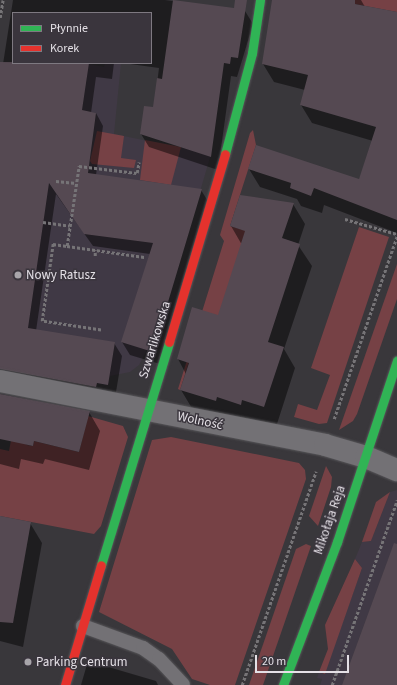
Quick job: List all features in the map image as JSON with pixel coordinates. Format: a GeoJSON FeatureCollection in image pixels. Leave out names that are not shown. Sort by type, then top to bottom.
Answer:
{"type":"FeatureCollection","features":[{"type":"Feature","properties":{"kind":"street","name":"Szwarlikowska"},"geometry":{"type":"LineString","coordinates":[[65,685],[147,409],[234,126],[252,53],[260,0]]}},
{"type":"Feature","properties":{"kind":"street","name":"Mikołaja Reja"},"geometry":{"type":"LineString","coordinates":[[283,685],[366,457],[397,362]]}},
{"type":"Feature","properties":{"kind":"street","name":"Wolność"},"geometry":{"type":"LineString","coordinates":[[0,381],[325,445],[366,457],[397,470]]}},
{"type":"Feature","properties":{"kind":"lane"},"geometry":{"type":"LineString","coordinates":[[83,626],[142,648],[159,659],[183,685]]}},
{"type":"Feature","properties":{"kind":"path"},"geometry":{"type":"LineString","coordinates":[[0,18],[3,0]]}},
{"type":"Feature","properties":{"kind":"path"},"geometry":{"type":"LineString","coordinates":[[67,246],[79,166],[137,173],[139,162]]}},
{"type":"Feature","properties":{"kind":"path"},"geometry":{"type":"LineString","coordinates":[[56,181],[76,183]]}},
{"type":"Feature","properties":{"kind":"path"},"geometry":{"type":"LineString","coordinates":[[345,219],[397,234]]}},
{"type":"Feature","properties":{"kind":"path"},"geometry":{"type":"LineString","coordinates":[[43,222],[70,226]]}},
{"type":"Feature","properties":{"kind":"path"},"geometry":{"type":"LineString","coordinates":[[102,330],[42,321],[53,244],[144,257]]}},
{"type":"Feature","properties":{"kind":"path"},"geometry":{"type":"LineString","coordinates":[[95,250],[95,256]]}},
{"type":"Feature","properties":{"kind":"path"},"geometry":{"type":"LineString","coordinates":[[332,685],[396,508],[397,500]]}},
{"type":"Feature","properties":{"kind":"shaded area"},"geometry":{"type":"Polygon","coordinates":[[[355,0],[397,0],[397,12],[355,4],[355,0]]]}},
{"type":"Feature","properties":{"kind":"shaded area"},"geometry":{"type":"Polygon","coordinates":[[[82,64],[104,67],[105,64],[121,64],[114,134],[211,154],[153,352],[147,350],[139,365],[130,372],[110,376],[108,385],[0,365],[0,114],[94,130],[96,113],[63,106],[65,93],[84,96],[87,78],[67,74],[82,64]]]}},
{"type":"Feature","properties":{"kind":"shaded area"},"geometry":{"type":"Polygon","coordinates":[[[253,130],[256,145],[230,226],[250,232],[222,317],[193,349],[180,390],[178,389],[224,241],[220,235],[250,133],[253,130]]]}},
{"type":"Feature","properties":{"kind":"shaded area"},"geometry":{"type":"Polygon","coordinates":[[[97,131],[124,136],[121,158],[136,160],[134,168],[92,164],[90,161],[97,131]]]}},
{"type":"Feature","properties":{"kind":"shaded area"},"geometry":{"type":"Polygon","coordinates":[[[145,140],[181,147],[171,185],[140,180],[145,140]]]}},
{"type":"Feature","properties":{"kind":"shaded area"},"geometry":{"type":"Polygon","coordinates":[[[359,227],[389,237],[327,423],[319,424],[294,417],[298,404],[317,410],[330,375],[311,368],[359,227]]]}},
{"type":"Feature","properties":{"kind":"shaded area"},"geometry":{"type":"Polygon","coordinates":[[[397,264],[397,299],[357,414],[353,421],[339,430],[397,264]]]}},
{"type":"Feature","properties":{"kind":"shaded area"},"geometry":{"type":"Polygon","coordinates":[[[88,416],[123,426],[128,437],[101,526],[94,534],[0,516],[0,449],[9,451],[12,435],[27,445],[33,446],[34,441],[79,452],[88,416]]]}},
{"type":"Feature","properties":{"kind":"shaded area"},"geometry":{"type":"Polygon","coordinates":[[[171,437],[299,463],[305,470],[306,479],[235,685],[210,685],[192,679],[172,649],[99,612],[152,440],[171,437]]]}},
{"type":"Feature","properties":{"kind":"shaded area"},"geometry":{"type":"Polygon","coordinates":[[[326,466],[332,477],[331,487],[318,526],[309,516],[326,466]]]}},
{"type":"Feature","properties":{"kind":"shaded area"},"geometry":{"type":"Polygon","coordinates":[[[397,490],[397,546],[392,549],[342,685],[320,685],[322,679],[317,678],[319,672],[324,674],[362,568],[355,559],[362,542],[371,541],[390,492],[397,490]]]}},
{"type":"Feature","properties":{"kind":"shaded area"},"geometry":{"type":"Polygon","coordinates":[[[390,492],[371,541],[362,542],[376,502],[390,492]]]}},
{"type":"Feature","properties":{"kind":"shaded area"},"geometry":{"type":"Polygon","coordinates":[[[306,544],[311,546],[263,685],[249,685],[296,549],[306,544]]]}},
{"type":"Feature","properties":{"kind":"shaded area"},"geometry":{"type":"Polygon","coordinates":[[[355,559],[362,568],[325,674],[319,672],[328,649],[325,625],[355,559]]]}},
{"type":"Feature","properties":{"kind":"building"},"geometry":{"type":"Polygon","coordinates":[[[173,0],[234,8],[235,0],[247,0],[238,58],[231,57],[230,64],[224,63],[211,157],[140,134],[144,106],[153,107],[157,78],[162,79],[173,0]]]}},
{"type":"Feature","properties":{"kind":"building"},"geometry":{"type":"Polygon","coordinates":[[[272,0],[355,0],[355,4],[397,12],[397,220],[314,188],[311,196],[290,188],[291,183],[248,169],[256,145],[359,179],[376,127],[300,105],[308,75],[262,64],[272,0]]]}},
{"type":"Feature","properties":{"kind":"building"},"geometry":{"type":"Polygon","coordinates":[[[0,62],[12,62],[12,64],[89,64],[82,110],[96,113],[88,173],[202,189],[153,352],[121,342],[153,243],[84,234],[49,183],[28,328],[115,342],[108,385],[97,383],[96,387],[0,369],[0,62]]]}},
{"type":"Feature","properties":{"kind":"building"},"geometry":{"type":"Polygon","coordinates":[[[240,195],[294,203],[282,238],[300,244],[268,342],[284,347],[264,407],[242,400],[241,405],[217,397],[216,401],[180,390],[189,363],[177,359],[192,307],[218,315],[245,231],[230,226],[240,195]]]}},
{"type":"Feature","properties":{"kind":"building"},"geometry":{"type":"Polygon","coordinates":[[[0,394],[90,411],[79,452],[34,441],[33,446],[0,439],[0,394]]]}},
{"type":"Feature","properties":{"kind":"building"},"geometry":{"type":"Polygon","coordinates":[[[0,516],[31,522],[13,623],[0,622],[0,516]]]}},
{"type":"Feature","properties":{"kind":"building"},"geometry":{"type":"Polygon","coordinates":[[[394,543],[397,544],[397,685],[342,685],[394,543]]]}},
{"type":"Feature","properties":{"kind":"traffic: fast"},"geometry":{"type":"LineString","coordinates":[[225,154],[252,53],[260,0]]}},
{"type":"Feature","properties":{"kind":"traffic: fast"},"geometry":{"type":"LineString","coordinates":[[101,565],[169,342]]}},
{"type":"Feature","properties":{"kind":"traffic: fast"},"geometry":{"type":"LineString","coordinates":[[283,685],[337,542],[397,361]]}},
{"type":"Feature","properties":{"kind":"traffic: jam"},"geometry":{"type":"LineString","coordinates":[[169,342],[225,154]]}},
{"type":"Feature","properties":{"kind":"traffic: jam"},"geometry":{"type":"LineString","coordinates":[[65,685],[101,565]]}},
{"type":"Feature","properties":{"kind":"place","name":"Nowy Ratusz"},"geometry":{"type":"Point","coordinates":[18,275]}},
{"type":"Feature","properties":{"kind":"place","name":"Parking Centrum"},"geometry":{"type":"Point","coordinates":[28,662]}}]}
